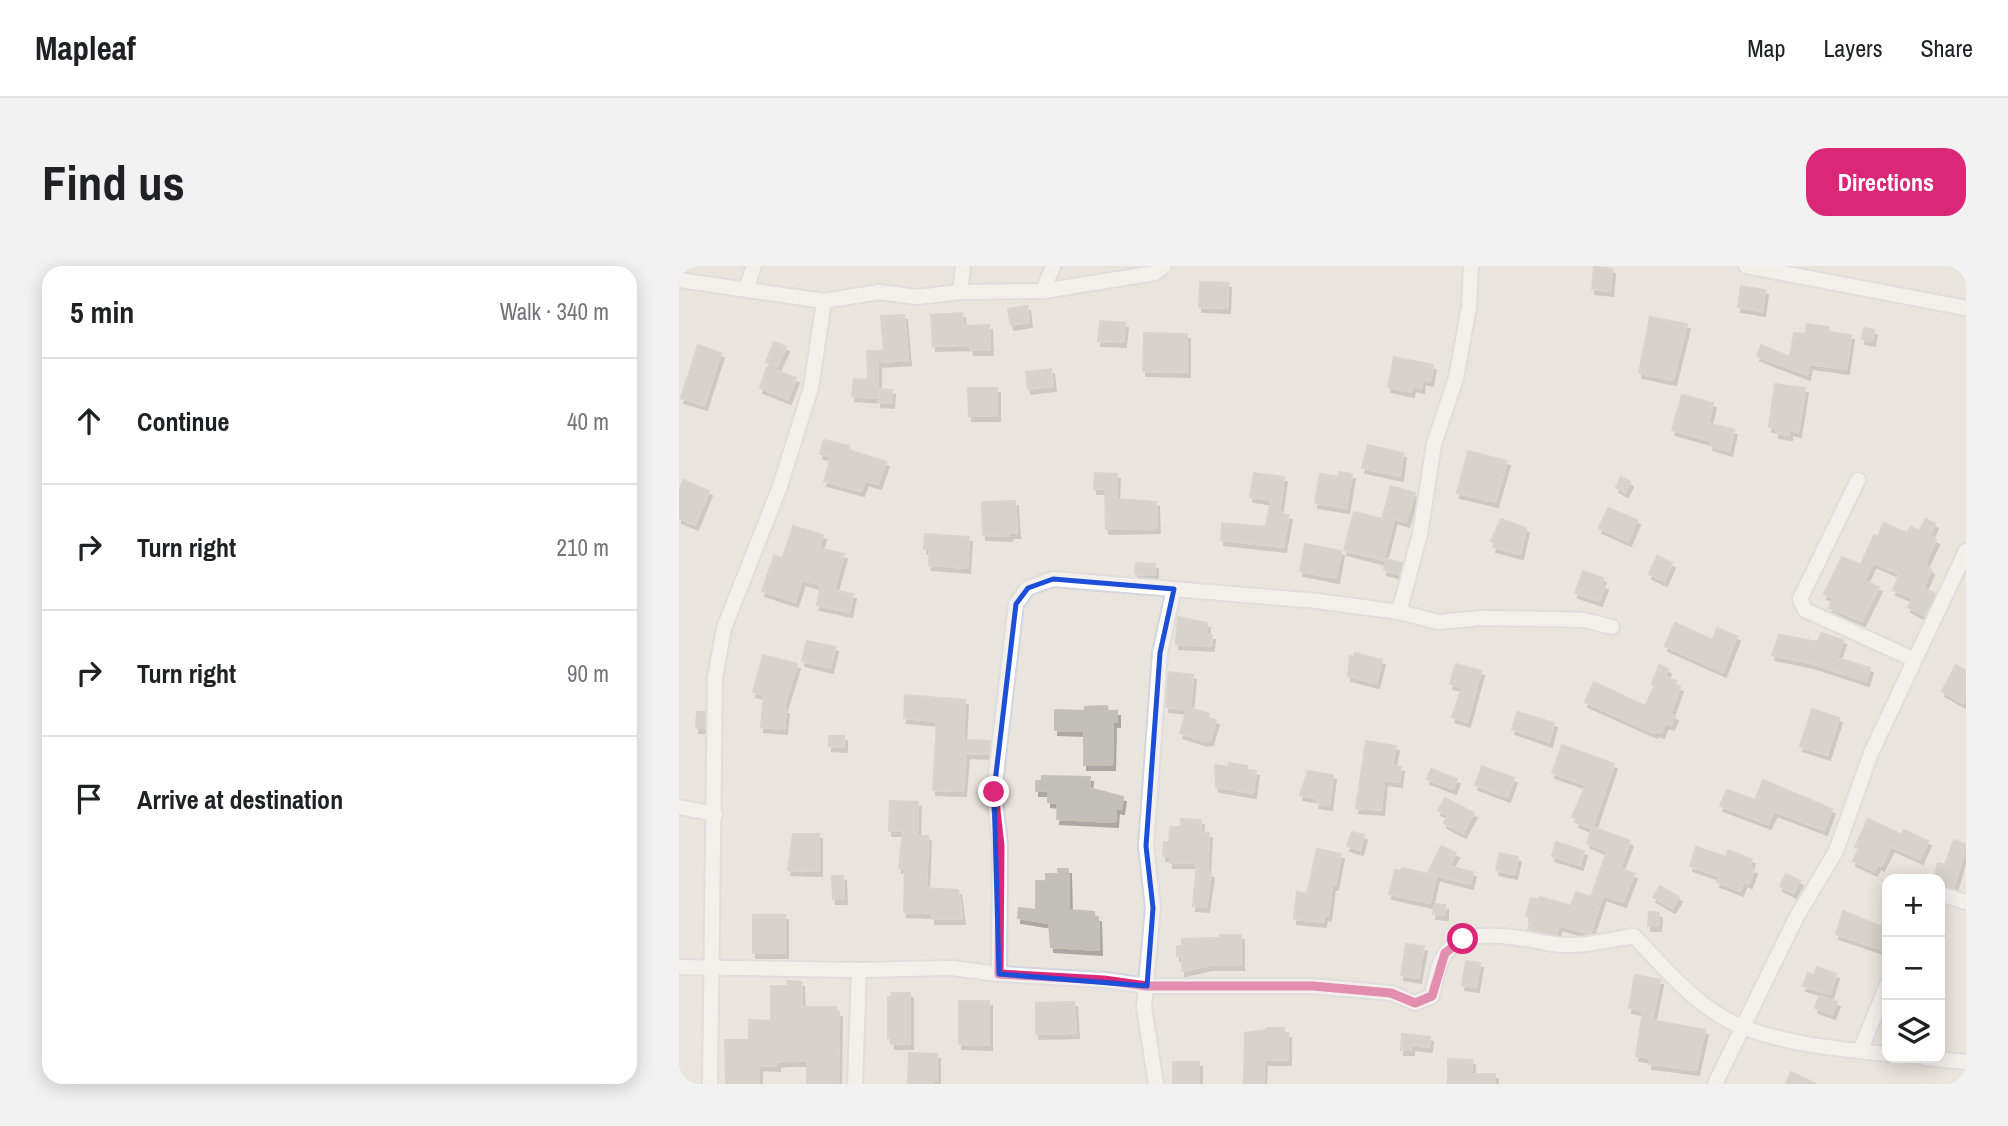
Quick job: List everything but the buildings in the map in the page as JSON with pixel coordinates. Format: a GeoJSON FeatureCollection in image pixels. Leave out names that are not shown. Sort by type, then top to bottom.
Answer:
{"type":"FeatureCollection","features":[{"type":"Feature","properties":{"kind":"street"},"geometry":{"type":"LineString","coordinates":[[746,289],[754,266]]}},
{"type":"Feature","properties":{"kind":"street"},"geometry":{"type":"LineString","coordinates":[[960,292],[963,266]]}},
{"type":"Feature","properties":{"kind":"street"},"geometry":{"type":"LineString","coordinates":[[1043,290],[1053,266]]}},
{"type":"Feature","properties":{"kind":"street"},"geometry":{"type":"LineString","coordinates":[[679,280],[824,302],[879,292],[918,297],[960,292],[1043,290],[1155,273],[1164,266]]}},
{"type":"Feature","properties":{"kind":"street"},"geometry":{"type":"LineString","coordinates":[[1399,612],[1420,534],[1434,444],[1456,378],[1469,307],[1471,266]]}},
{"type":"Feature","properties":{"kind":"street"},"geometry":{"type":"LineString","coordinates":[[1746,266],[1966,308]]}},
{"type":"Feature","properties":{"kind":"street"},"geometry":{"type":"LineString","coordinates":[[710,1084],[715,678],[724,628],[779,489],[811,388],[824,302]]}},
{"type":"Feature","properties":{"kind":"street"},"geometry":{"type":"LineString","coordinates":[[1858,480],[1800,599],[1805,610],[1913,659]]}},
{"type":"Feature","properties":{"kind":"street"},"geometry":{"type":"LineString","coordinates":[[1715,1084],[1796,918],[1836,851],[1871,753],[1966,551]]}},
{"type":"Feature","properties":{"kind":"street"},"geometry":{"type":"LineString","coordinates":[[999,974],[1000,846],[994,792],[1016,604],[1028,588],[1053,579],[1399,612],[1439,622],[1482,618],[1552,619],[1584,620],[1612,627]]}},
{"type":"Feature","properties":{"kind":"street"},"geometry":{"type":"LineString","coordinates":[[1156,1084],[1144,1007],[1153,908],[1146,846],[1160,653],[1174,589]]}},
{"type":"Feature","properties":{"kind":"street"},"geometry":{"type":"LineString","coordinates":[[679,807],[715,814]]}},
{"type":"Feature","properties":{"kind":"street"},"geometry":{"type":"LineString","coordinates":[[1945,896],[1966,902]]}},
{"type":"Feature","properties":{"kind":"street"},"geometry":{"type":"LineString","coordinates":[[679,967],[859,970],[953,968],[1147,986],[1313,986],[1391,993],[1415,1003],[1432,996],[1445,953],[1463,939],[1514,935],[1554,944],[1578,944],[1634,936],[1677,982],[1743,1027],[1817,1047],[1882,1053]]}},
{"type":"Feature","properties":{"kind":"street"},"geometry":{"type":"LineString","coordinates":[[855,1084],[859,970]]}},
{"type":"Feature","properties":{"kind":"street"},"geometry":{"type":"LineString","coordinates":[[1860,1051],[1882,997]]}},
{"type":"Feature","properties":{"kind":"street"},"geometry":{"type":"LineString","coordinates":[[1945,1060],[1966,1062]]}},
{"type":"Feature","properties":{"kind":"highlighted area"},"geometry":{"type":"Polygon","coordinates":[[[1053,579],[1174,589],[1160,653],[1146,846],[1153,908],[1147,986],[999,974],[994,791],[1016,604],[1028,588],[1053,579]]]}},
{"type":"Feature","properties":{"kind":"route"},"geometry":{"type":"LineString","coordinates":[[994,792],[1000,846],[999,974],[1104,980],[1147,986],[1313,986],[1391,993],[1415,1003],[1432,996],[1445,953],[1463,939]]}}]}
